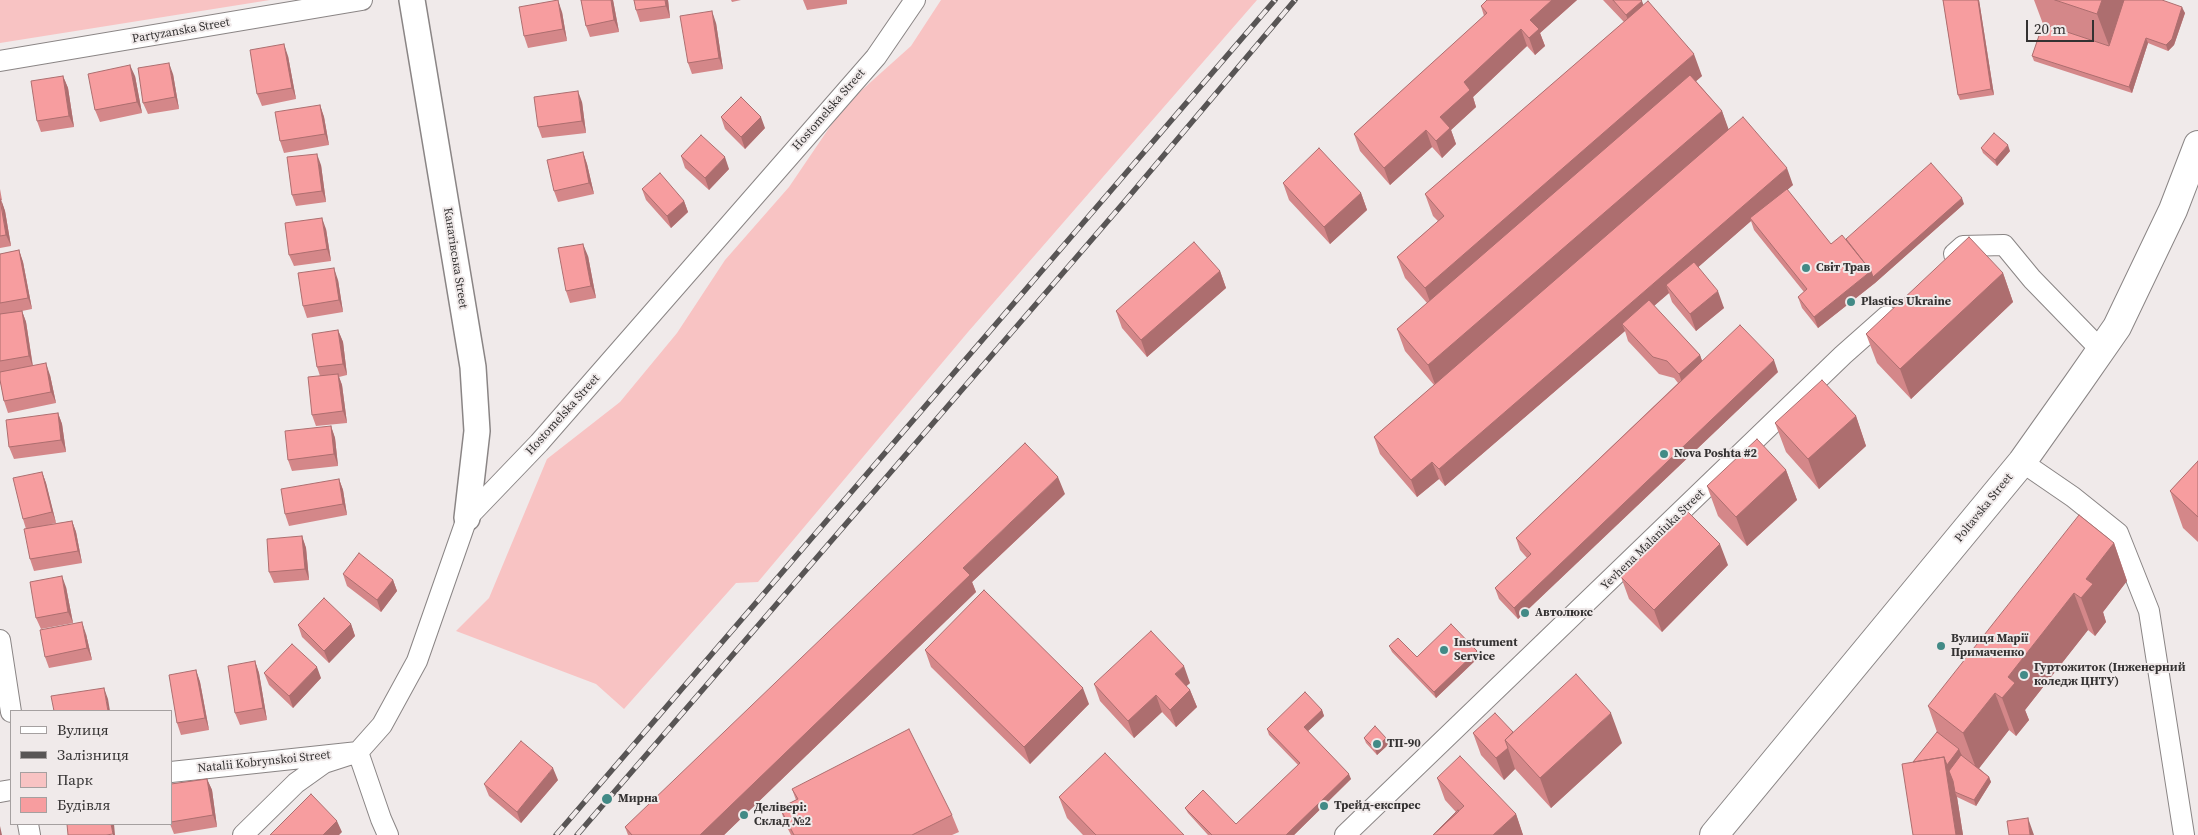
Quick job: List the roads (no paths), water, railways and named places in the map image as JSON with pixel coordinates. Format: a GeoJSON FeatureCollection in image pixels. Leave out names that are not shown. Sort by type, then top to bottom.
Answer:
{"type":"FeatureCollection","features":[{"type":"Feature","properties":{"kind":"main road","name":"Poltavska Street"},"geometry":{"type":"LineString","coordinates":[[1714,835],[2022,462],[2117,328],[2169,218],[2198,145]]}},
{"type":"Feature","properties":{"kind":"street","name":"Partyzanska Street"},"geometry":{"type":"LineString","coordinates":[[0,61],[362,0]]}},
{"type":"Feature","properties":{"kind":"street","name":"Канатівська Street"},"geometry":{"type":"LineString","coordinates":[[412,0],[473,367],[477,431],[467,518]]}},
{"type":"Feature","properties":{"kind":"street","name":"Hostomelska Street"},"geometry":{"type":"LineString","coordinates":[[358,752],[382,725],[417,661],[467,518],[539,443],[876,57],[915,0]]}},
{"type":"Feature","properties":{"kind":"street"},"geometry":{"type":"LineString","coordinates":[[1942,265],[1963,246],[2004,245],[2032,279],[2101,350]]}},
{"type":"Feature","properties":{"kind":"street","name":"Yevhena Malaniuka Street"},"geometry":{"type":"LineString","coordinates":[[1345,835],[1843,355],[1900,304]]}},
{"type":"Feature","properties":{"kind":"street"},"geometry":{"type":"LineString","coordinates":[[2022,462],[2073,497],[2118,533],[2149,611],[2184,835]]}},
{"type":"Feature","properties":{"kind":"street"},"geometry":{"type":"LineString","coordinates":[[0,640],[11,710]]}},
{"type":"Feature","properties":{"kind":"street"},"geometry":{"type":"LineString","coordinates":[[243,835],[296,783],[324,763],[358,752],[380,819],[388,835]]}},
{"type":"Feature","properties":{"kind":"street","name":"Natalii Kobrynskoi Street"},"geometry":{"type":"LineString","coordinates":[[172,772],[358,752]]}},
{"type":"Feature","properties":{"kind":"railway"},"geometry":{"type":"LineString","coordinates":[[556,835],[1275,0]]}},
{"type":"Feature","properties":{"kind":"railway"},"geometry":{"type":"LineString","coordinates":[[577,835],[1126,200],[1295,0]]}},
{"type":"Feature","properties":{"kind":"place","name":"Світ Трав"},"geometry":{"type":"Point","coordinates":[1806,268]}},
{"type":"Feature","properties":{"kind":"place","name":"Plastics Ukraine"},"geometry":{"type":"Point","coordinates":[1851,302]}},
{"type":"Feature","properties":{"kind":"place","name":"Nova Poshta #2"},"geometry":{"type":"Point","coordinates":[1664,454]}},
{"type":"Feature","properties":{"kind":"place","name":"Автолюкс"},"geometry":{"type":"Point","coordinates":[1525,613]}},
{"type":"Feature","properties":{"kind":"place","name":"Вулиця Марії Примаченко"},"geometry":{"type":"Point","coordinates":[1941,646]}},
{"type":"Feature","properties":{"kind":"place","name":"Instrument Service"},"geometry":{"type":"Point","coordinates":[1444,650]}},
{"type":"Feature","properties":{"kind":"place","name":"Гуртожиток (Інженерний коледж ЦНТУ)"},"geometry":{"type":"Point","coordinates":[2024,675]}},
{"type":"Feature","properties":{"kind":"place","name":"ТП-90"},"geometry":{"type":"Point","coordinates":[1377,744]}},
{"type":"Feature","properties":{"kind":"place","name":"Мирна"},"geometry":{"type":"Point","coordinates":[607,799]}},
{"type":"Feature","properties":{"kind":"place","name":"Трейд-експрес"},"geometry":{"type":"Point","coordinates":[1324,806]}},
{"type":"Feature","properties":{"kind":"place","name":"Делівері: Склад №2"},"geometry":{"type":"Point","coordinates":[744,815]}}]}
